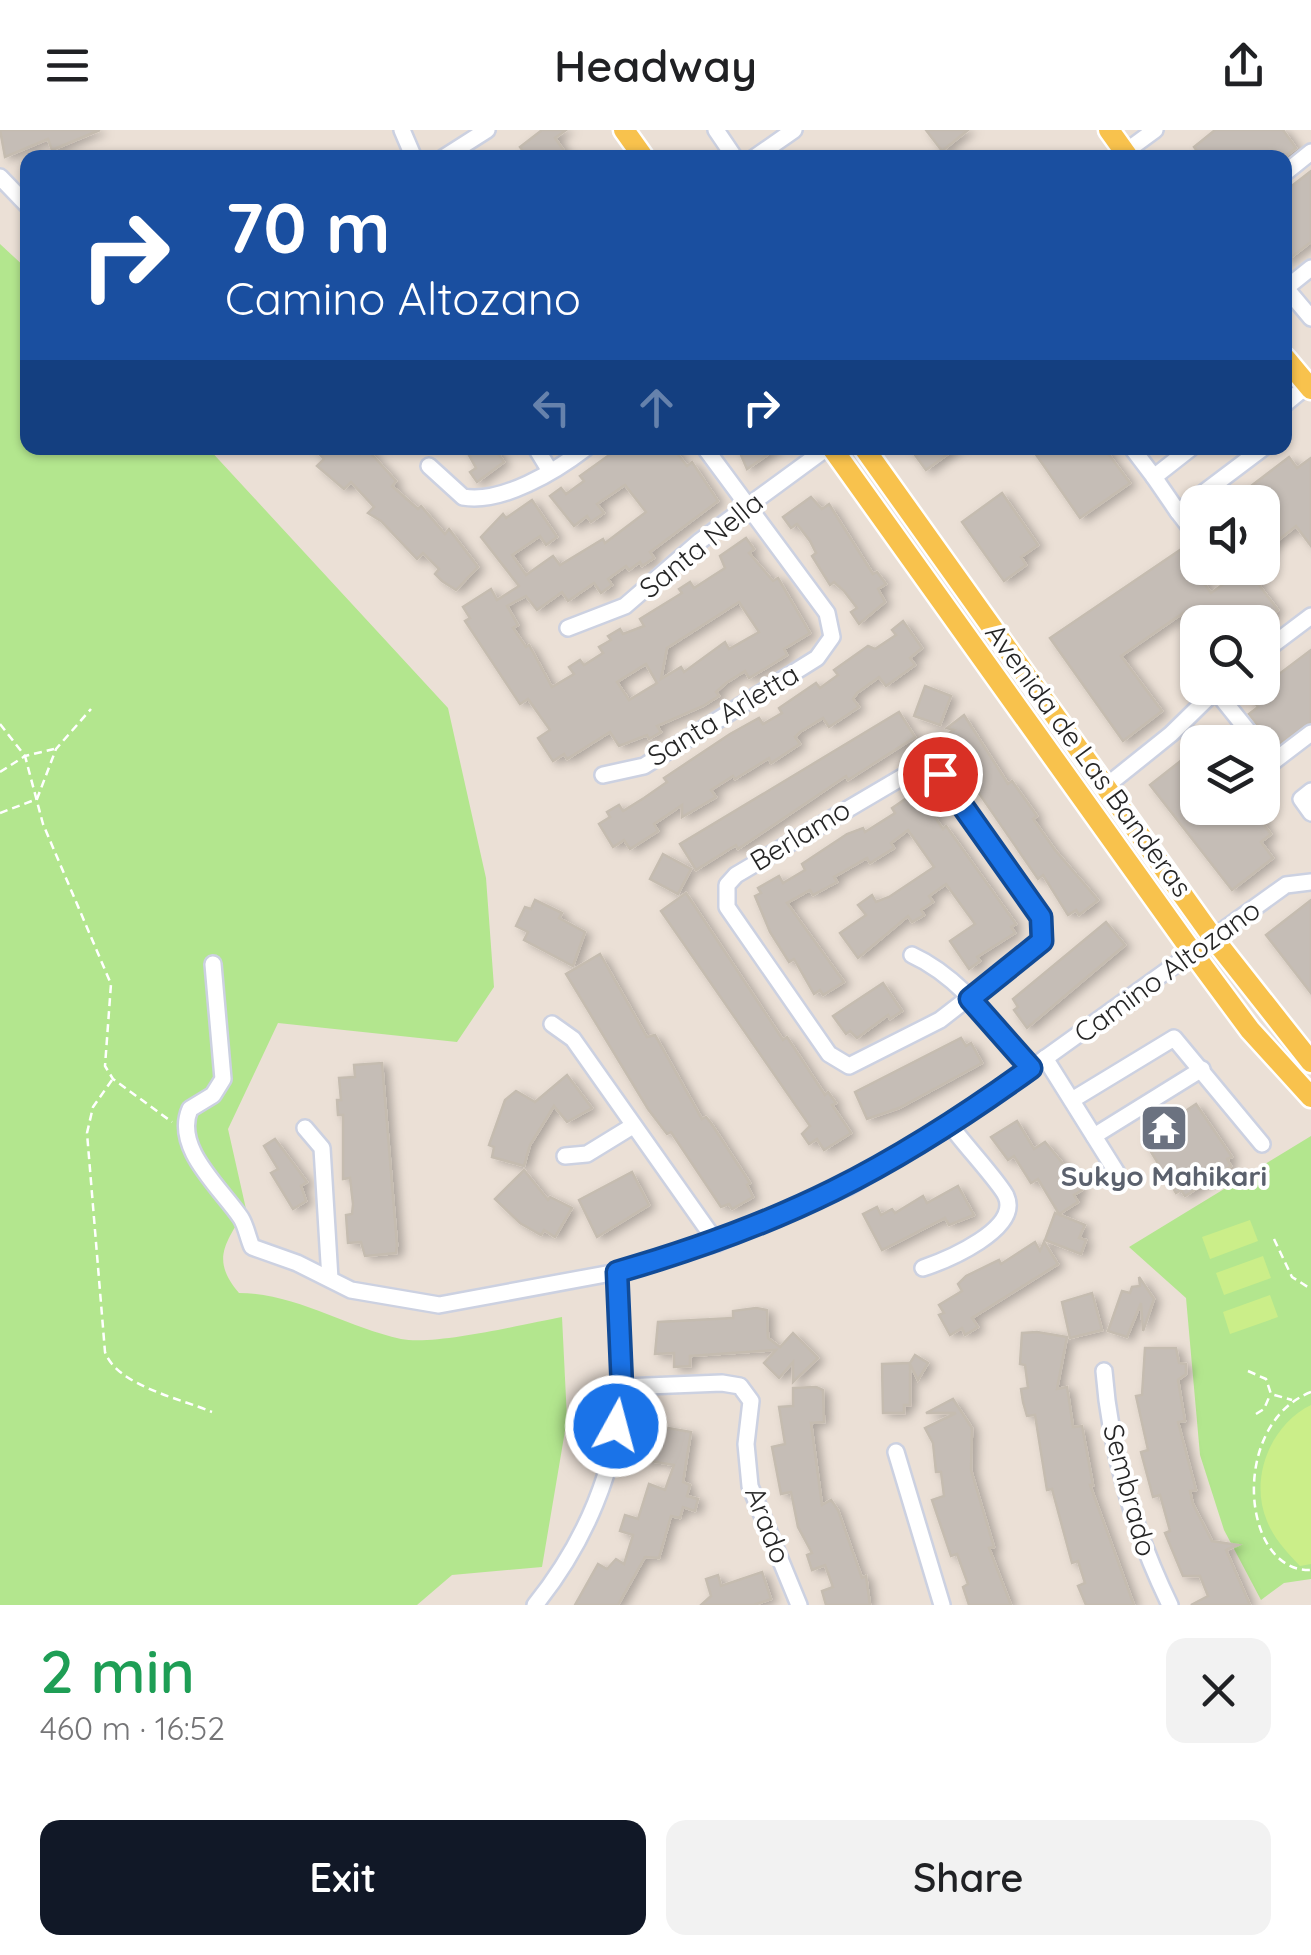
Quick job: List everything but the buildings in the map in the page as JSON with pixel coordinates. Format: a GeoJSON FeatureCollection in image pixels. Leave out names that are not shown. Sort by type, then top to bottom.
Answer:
{"type":"FeatureCollection","features":[{"type":"Feature","properties":{"kind":"main road"},"geometry":{"type":"LineString","coordinates":[[1108,130],[1123,150]]}},
{"type":"Feature","properties":{"kind":"main road"},"geometry":{"type":"LineString","coordinates":[[1292,366],[1309,387]]}},
{"type":"Feature","properties":{"kind":"main road","name":"Avenida de Las Banderas"},"geometry":{"type":"LineString","coordinates":[[834,455],[1193,954],[1250,1030],[1311,1097]]}},
{"type":"Feature","properties":{"kind":"main road","name":"Avenida de Las Banderas"},"geometry":{"type":"LineString","coordinates":[[869,455],[1214,940],[1311,1062]]}},
{"type":"Feature","properties":{"kind":"street"},"geometry":{"type":"LineString","coordinates":[[456,150],[487,130]]}},
{"type":"Feature","properties":{"kind":"street"},"geometry":{"type":"LineString","coordinates":[[765,150],[794,130]]}},
{"type":"Feature","properties":{"kind":"street"},"geometry":{"type":"LineString","coordinates":[[1133,150],[1155,130]]}},
{"type":"Feature","properties":{"kind":"street"},"geometry":{"type":"LineString","coordinates":[[0,177],[20,198]]}},
{"type":"Feature","properties":{"kind":"street"},"geometry":{"type":"LineString","coordinates":[[1292,295],[1311,318]]}},
{"type":"Feature","properties":{"kind":"street"},"geometry":{"type":"LineString","coordinates":[[540,455],[550,470]]}},
{"type":"Feature","properties":{"kind":"street"},"geometry":{"type":"LineString","coordinates":[[429,466],[451,490],[476,500],[490,498],[575,455]]}},
{"type":"Feature","properties":{"kind":"street"},"geometry":{"type":"LineString","coordinates":[[710,455],[748,506]]}},
{"type":"Feature","properties":{"kind":"street","name":"Santa Nella"},"geometry":{"type":"LineString","coordinates":[[568,628],[625,606],[748,506],[819,455]]}},
{"type":"Feature","properties":{"kind":"street"},"geometry":{"type":"LineString","coordinates":[[1137,455],[1180,515]]}},
{"type":"Feature","properties":{"kind":"street"},"geometry":{"type":"LineString","coordinates":[[1154,477],[1182,455]]}},
{"type":"Feature","properties":{"kind":"street"},"geometry":{"type":"LineString","coordinates":[[1178,512],[1254,455]]}},
{"type":"Feature","properties":{"kind":"street","name":"Santa Arletta"},"geometry":{"type":"LineString","coordinates":[[602,775],[644,766],[818,658],[832,638],[827,613],[748,506]]}},
{"type":"Feature","properties":{"kind":"street"},"geometry":{"type":"LineString","coordinates":[[1280,639],[1311,616]]}},
{"type":"Feature","properties":{"kind":"street"},"geometry":{"type":"LineString","coordinates":[[1105,787],[1171,734],[1199,705]]}},
{"type":"Feature","properties":{"kind":"street"},"geometry":{"type":"LineString","coordinates":[[1229,705],[1244,725]]}},
{"type":"Feature","properties":{"kind":"street"},"geometry":{"type":"LineString","coordinates":[[1280,756],[1311,733]]}},
{"type":"Feature","properties":{"kind":"street","name":"Berlamo"},"geometry":{"type":"LineString","coordinates":[[931,768],[1041,917],[1044,931],[1032,952],[970,999],[860,1063],[838,1062],[728,907],[728,884],[736,875],[909,769],[931,768]]}},
{"type":"Feature","properties":{"kind":"street"},"geometry":{"type":"LineString","coordinates":[[1311,790],[1301,799],[1311,813]]}},
{"type":"Feature","properties":{"kind":"street","name":"Camino Altozano"},"geometry":{"type":"LineString","coordinates":[[186,1131],[216,1189],[242,1220],[252,1248],[394,1301],[439,1305],[617,1272],[717,1243],[850,1186],[951,1126],[1286,886],[1311,882]]}},
{"type":"Feature","properties":{"kind":"street"},"geometry":{"type":"LineString","coordinates":[[912,955],[933,964],[1038,1063],[1072,1100],[1117,1172]]}},
{"type":"Feature","properties":{"kind":"street"},"geometry":{"type":"LineString","coordinates":[[186,1131],[190,1108],[213,1095],[223,1079],[213,964]]}},
{"type":"Feature","properties":{"kind":"street"},"geometry":{"type":"LineString","coordinates":[[552,1024],[573,1039],[630,1126],[717,1243]]}},
{"type":"Feature","properties":{"kind":"street"},"geometry":{"type":"LineString","coordinates":[[1072,1100],[1174,1038],[1262,1144]]}},
{"type":"Feature","properties":{"kind":"street"},"geometry":{"type":"LineString","coordinates":[[1094,1136],[1202,1068]]}},
{"type":"Feature","properties":{"kind":"street"},"geometry":{"type":"LineString","coordinates":[[565,1156],[587,1154],[630,1126]]}},
{"type":"Feature","properties":{"kind":"street"},"geometry":{"type":"LineString","coordinates":[[923,1268],[999,1227],[1008,1211],[1006,1195],[951,1126]]}},
{"type":"Feature","properties":{"kind":"street"},"geometry":{"type":"LineString","coordinates":[[305,1128],[322,1148],[330,1279]]}},
{"type":"Feature","properties":{"kind":"street"},"geometry":{"type":"LineString","coordinates":[[535,1605],[560,1575],[594,1512],[609,1464],[622,1388],[617,1272]]}},
{"type":"Feature","properties":{"kind":"street","name":"Sembrado"},"geometry":{"type":"LineString","coordinates":[[1104,1371],[1126,1488],[1150,1563],[1170,1605]]}},
{"type":"Feature","properties":{"kind":"street","name":"Arado"},"geometry":{"type":"LineString","coordinates":[[622,1388],[740,1386],[751,1402],[746,1444],[750,1486],[799,1605]]}},
{"type":"Feature","properties":{"kind":"street"},"geometry":{"type":"LineString","coordinates":[[896,1452],[942,1605]]}},
{"type":"Feature","properties":{"kind":"path"},"geometry":{"type":"LineString","coordinates":[[0,814],[37,798],[56,748],[91,709]]}},
{"type":"Feature","properties":{"kind":"path"},"geometry":{"type":"LineString","coordinates":[[0,724],[26,756],[43,824],[111,984],[104,1052],[113,1079],[186,1131]]}},
{"type":"Feature","properties":{"kind":"path"},"geometry":{"type":"LineString","coordinates":[[0,772],[26,756],[56,748]]}},
{"type":"Feature","properties":{"kind":"path"},"geometry":{"type":"LineString","coordinates":[[113,1079],[93,1107],[88,1133],[105,1352],[108,1362],[128,1377],[212,1412]]}},
{"type":"Feature","properties":{"kind":"path"},"geometry":{"type":"LineString","coordinates":[[1274,1239],[1292,1277],[1311,1289]]}},
{"type":"Feature","properties":{"kind":"path"},"geometry":{"type":"LineString","coordinates":[[1248,1371],[1266,1379],[1271,1394],[1264,1409],[1256,1414]]}},
{"type":"Feature","properties":{"kind":"path"},"geometry":{"type":"LineString","coordinates":[[1311,1392],[1293,1401],[1262,1441],[1251,1480],[1257,1515],[1274,1550],[1288,1564],[1311,1570]]}},
{"type":"Feature","properties":{"kind":"path"},"geometry":{"type":"LineString","coordinates":[[1271,1394],[1293,1401]]}},
{"type":"Feature","properties":{"kind":"green space"},"geometry":{"type":"Polygon","coordinates":[[[0,244],[20,263],[20,455],[214,455],[448,708],[486,878],[494,987],[457,1042],[278,1023],[228,1129],[246,1209],[224,1251],[230,1281],[239,1293],[280,1298],[401,1339],[457,1337],[562,1317],[567,1419],[542,1567],[452,1575],[417,1605],[0,1605],[0,244]]]}},
{"type":"Feature","properties":{"kind":"green space"},"geometry":{"type":"Polygon","coordinates":[[[1311,1136],[1311,1579],[1284,1583],[1261,1600],[1224,1530],[1200,1455],[1186,1298],[1129,1247],[1311,1136]]]}},
{"type":"Feature","properties":{"kind":"green space"},"geometry":{"type":"Polygon","coordinates":[[[1250,1220],[1258,1241],[1210,1259],[1202,1237],[1250,1220]]]}},
{"type":"Feature","properties":{"kind":"green space"},"geometry":{"type":"Polygon","coordinates":[[[1263,1256],[1271,1278],[1224,1295],[1216,1273],[1263,1256]]]}},
{"type":"Feature","properties":{"kind":"green space"},"geometry":{"type":"Polygon","coordinates":[[[1270,1295],[1278,1317],[1230,1334],[1223,1312],[1270,1295]]]}},
{"type":"Feature","properties":{"kind":"green space"},"geometry":{"type":"Polygon","coordinates":[[[1311,1405],[1311,1564],[1300,1566],[1270,1528],[1262,1505],[1262,1471],[1274,1439],[1311,1405]]]}},
{"type":"Feature","properties":{"kind":"place","name":"Sukyo Mahikari"},"geometry":{"type":"Point","coordinates":[1164,1128]}},
{"type":"Feature","properties":{"kind":"route"},"geometry":{"type":"LineString","coordinates":[[616,1426],[622,1388],[617,1272],[717,1243],[850,1186],[951,1126],[1031,1068],[970,999],[1042,941],[1041,917],[940,774]]}}]}
